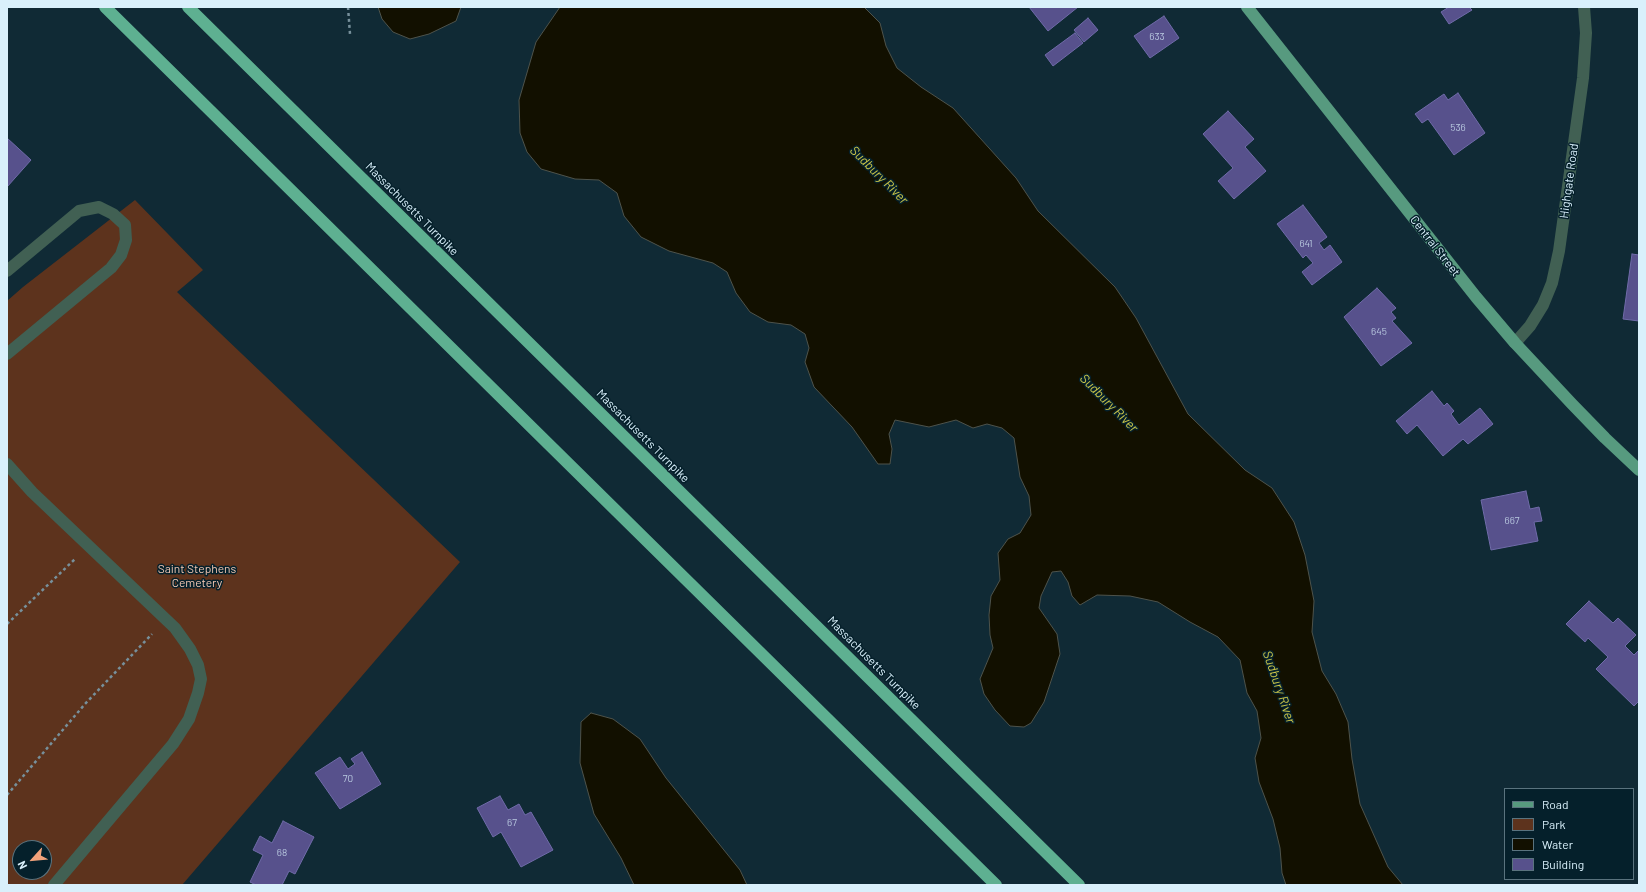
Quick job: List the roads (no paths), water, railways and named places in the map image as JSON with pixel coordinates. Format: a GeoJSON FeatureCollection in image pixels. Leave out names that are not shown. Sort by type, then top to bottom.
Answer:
{"type":"FeatureCollection","features":[{"type":"Feature","properties":{"kind":"highway"},"geometry":{"type":"LineString","coordinates":[[105,7],[996,885]]}},
{"type":"Feature","properties":{"kind":"highway","name":"Massachusetts Turnpike"},"geometry":{"type":"LineString","coordinates":[[188,7],[1079,885]]}},
{"type":"Feature","properties":{"kind":"main road","name":"Central Street"},"geometry":{"type":"LineString","coordinates":[[1247,7],[1467,286],[1515,343],[1588,421],[1639,470]]}},
{"type":"Feature","properties":{"kind":"street","name":"Highgate Road"},"geometry":{"type":"LineString","coordinates":[[1515,343],[1530,326],[1543,305],[1552,283],[1556,264],[1583,78],[1586,33],[1584,7]]}},
{"type":"Feature","properties":{"kind":"street"},"geometry":{"type":"LineString","coordinates":[[7,271],[80,211],[99,207],[113,214],[125,225],[126,240],[121,255],[111,268],[7,354]]}},
{"type":"Feature","properties":{"kind":"street"},"geometry":{"type":"LineString","coordinates":[[7,464],[32,492],[175,628],[190,649],[198,665],[201,679],[189,719],[173,744],[54,885]]}},
{"type":"Feature","properties":{"kind":"water"},"geometry":{"type":"Polygon","coordinates":[[[378,7],[461,7],[456,21],[429,34],[410,39],[393,32],[382,19],[378,7]]]}},
{"type":"Feature","properties":{"kind":"water","name":"Sudbury River"},"geometry":{"type":"Polygon","coordinates":[[[560,7],[864,7],[880,23],[886,46],[897,68],[921,87],[953,108],[1016,178],[1038,211],[1115,287],[1136,318],[1188,414],[1245,470],[1272,488],[1294,522],[1305,555],[1314,601],[1312,632],[1322,671],[1336,694],[1348,722],[1352,759],[1360,804],[1388,867],[1403,885],[1286,885],[1282,873],[1280,848],[1273,819],[1259,782],[1255,758],[1261,738],[1257,711],[1247,693],[1240,660],[1218,637],[1158,602],[1130,596],[1097,595],[1080,605],[1072,596],[1068,582],[1061,571],[1052,572],[1041,596],[1039,608],[1057,634],[1060,654],[1044,702],[1031,723],[1024,727],[1010,726],[995,710],[984,694],[980,679],[993,648],[990,635],[989,615],[991,596],[1000,580],[998,553],[1008,539],[1020,533],[1031,515],[1029,496],[1020,477],[1014,438],[1002,428],[987,424],[973,428],[956,420],[929,427],[895,420],[889,434],[892,449],[890,464],[878,464],[852,427],[814,387],[805,362],[809,348],[805,334],[791,325],[768,322],[750,312],[736,293],[727,272],[713,263],[669,251],[641,237],[624,216],[617,193],[599,180],[575,179],[541,169],[527,152],[520,133],[519,100],[536,42],[560,7]]]}},
{"type":"Feature","properties":{"kind":"water"},"geometry":{"type":"Polygon","coordinates":[[[591,713],[613,719],[640,739],[666,778],[740,870],[747,885],[634,885],[621,858],[594,814],[580,763],[581,722],[591,713]]]}},
{"type":"Feature","properties":{"kind":"park label","name":"Saint Stephens Cemetery"},"geometry":{"type":"Point","coordinates":[197,576]}}]}
